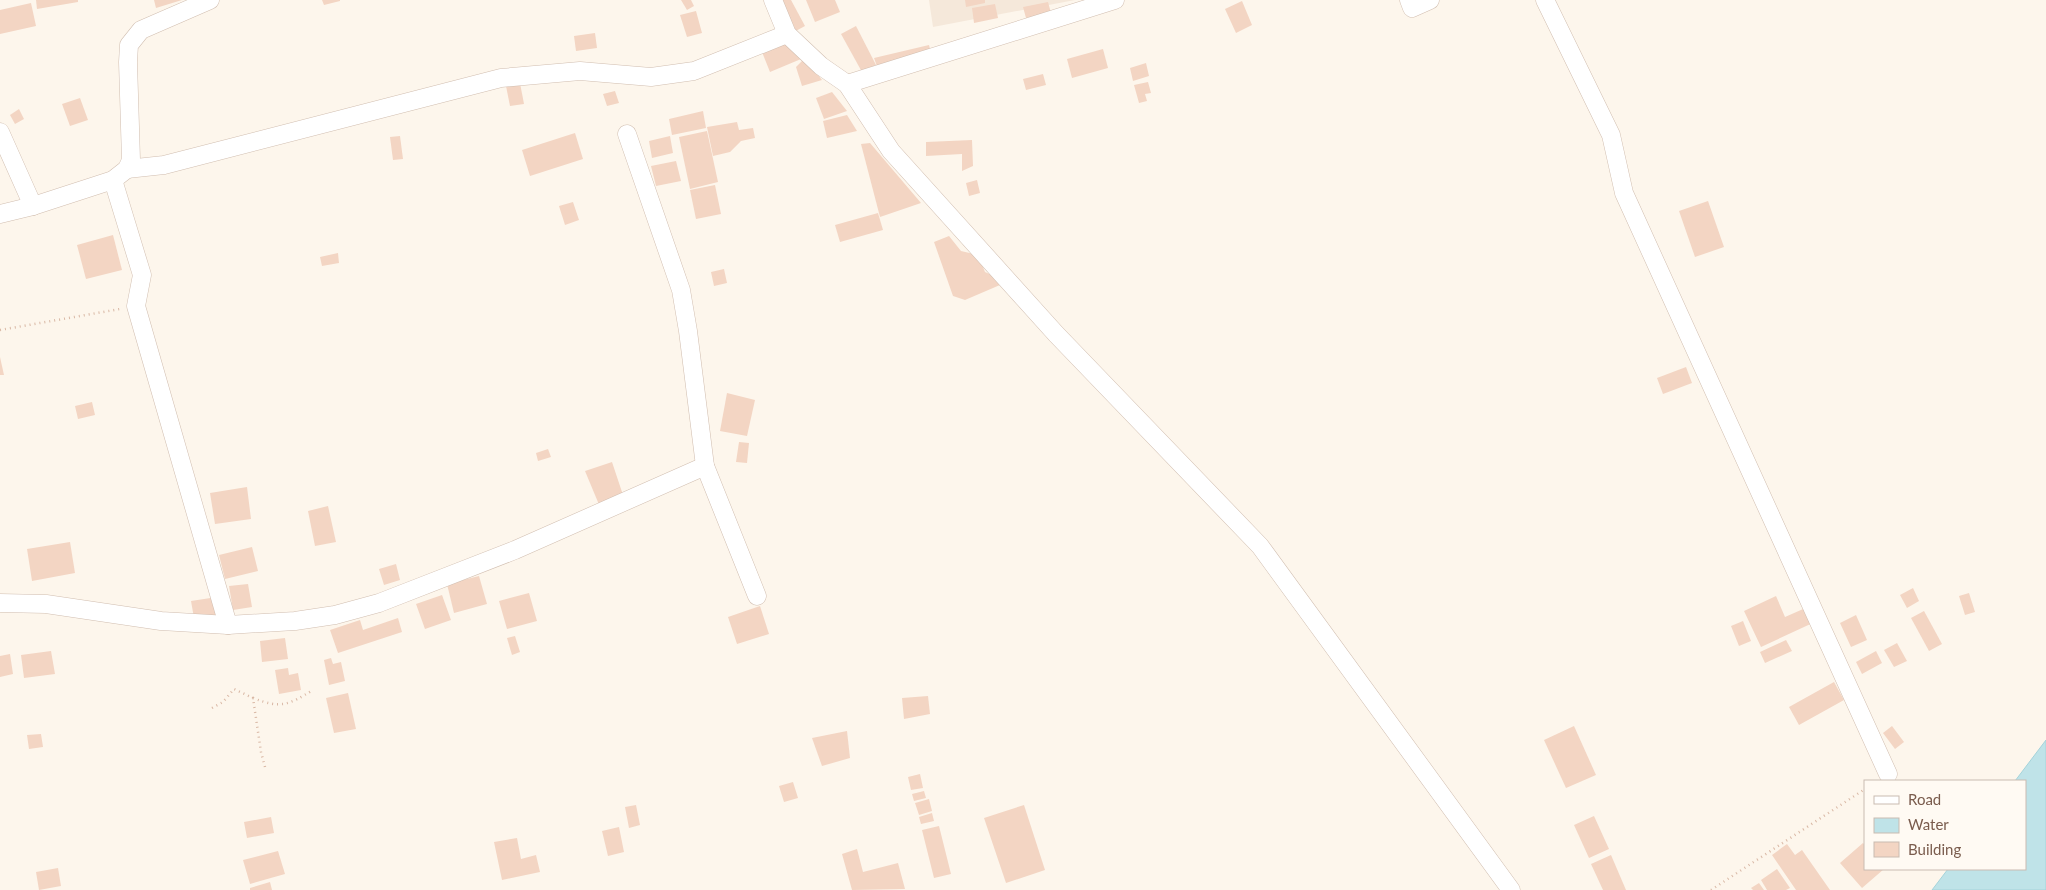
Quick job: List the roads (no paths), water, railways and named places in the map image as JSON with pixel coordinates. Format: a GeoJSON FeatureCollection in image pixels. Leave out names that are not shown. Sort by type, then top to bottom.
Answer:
{"type":"FeatureCollection","features":[{"type":"Feature","properties":{"kind":"street"},"geometry":{"type":"LineString","coordinates":[[120,174],[131,160],[129,45],[141,30],[210,0]]}},
{"type":"Feature","properties":{"kind":"street"},"geometry":{"type":"LineString","coordinates":[[773,0],[787,34],[822,66],[847,84],[891,151],[1056,334],[1260,546],[1511,890]]}},
{"type":"Feature","properties":{"kind":"street"},"geometry":{"type":"LineString","coordinates":[[847,84],[1115,0]]}},
{"type":"Feature","properties":{"kind":"street"},"geometry":{"type":"LineString","coordinates":[[1409,0],[1412,8],[1430,0]]}},
{"type":"Feature","properties":{"kind":"street"},"geometry":{"type":"LineString","coordinates":[[1546,0],[1611,135],[1624,193],[1888,774]]}},
{"type":"Feature","properties":{"kind":"street"},"geometry":{"type":"LineString","coordinates":[[0,214],[33,206],[120,174],[164,165],[501,78],[580,71],[651,77],[694,71],[787,34]]}},
{"type":"Feature","properties":{"kind":"street"},"geometry":{"type":"LineString","coordinates":[[0,132],[33,206]]}},
{"type":"Feature","properties":{"kind":"street"},"geometry":{"type":"LineString","coordinates":[[627,134],[681,290],[705,466],[756,596]]}},
{"type":"Feature","properties":{"kind":"street"},"geometry":{"type":"LineString","coordinates":[[120,174],[142,275],[136,306],[228,625]]}},
{"type":"Feature","properties":{"kind":"street"},"geometry":{"type":"LineString","coordinates":[[0,603],[46,604],[161,621],[228,625],[295,621],[335,615],[378,603],[515,550],[705,466]]}},
{"type":"Feature","properties":{"kind":"water"},"geometry":{"type":"Polygon","coordinates":[[[2046,740],[2046,890],[1932,890],[1947,870],[2026,870],[2026,780],[2016,780],[2046,740]]]}}]}
